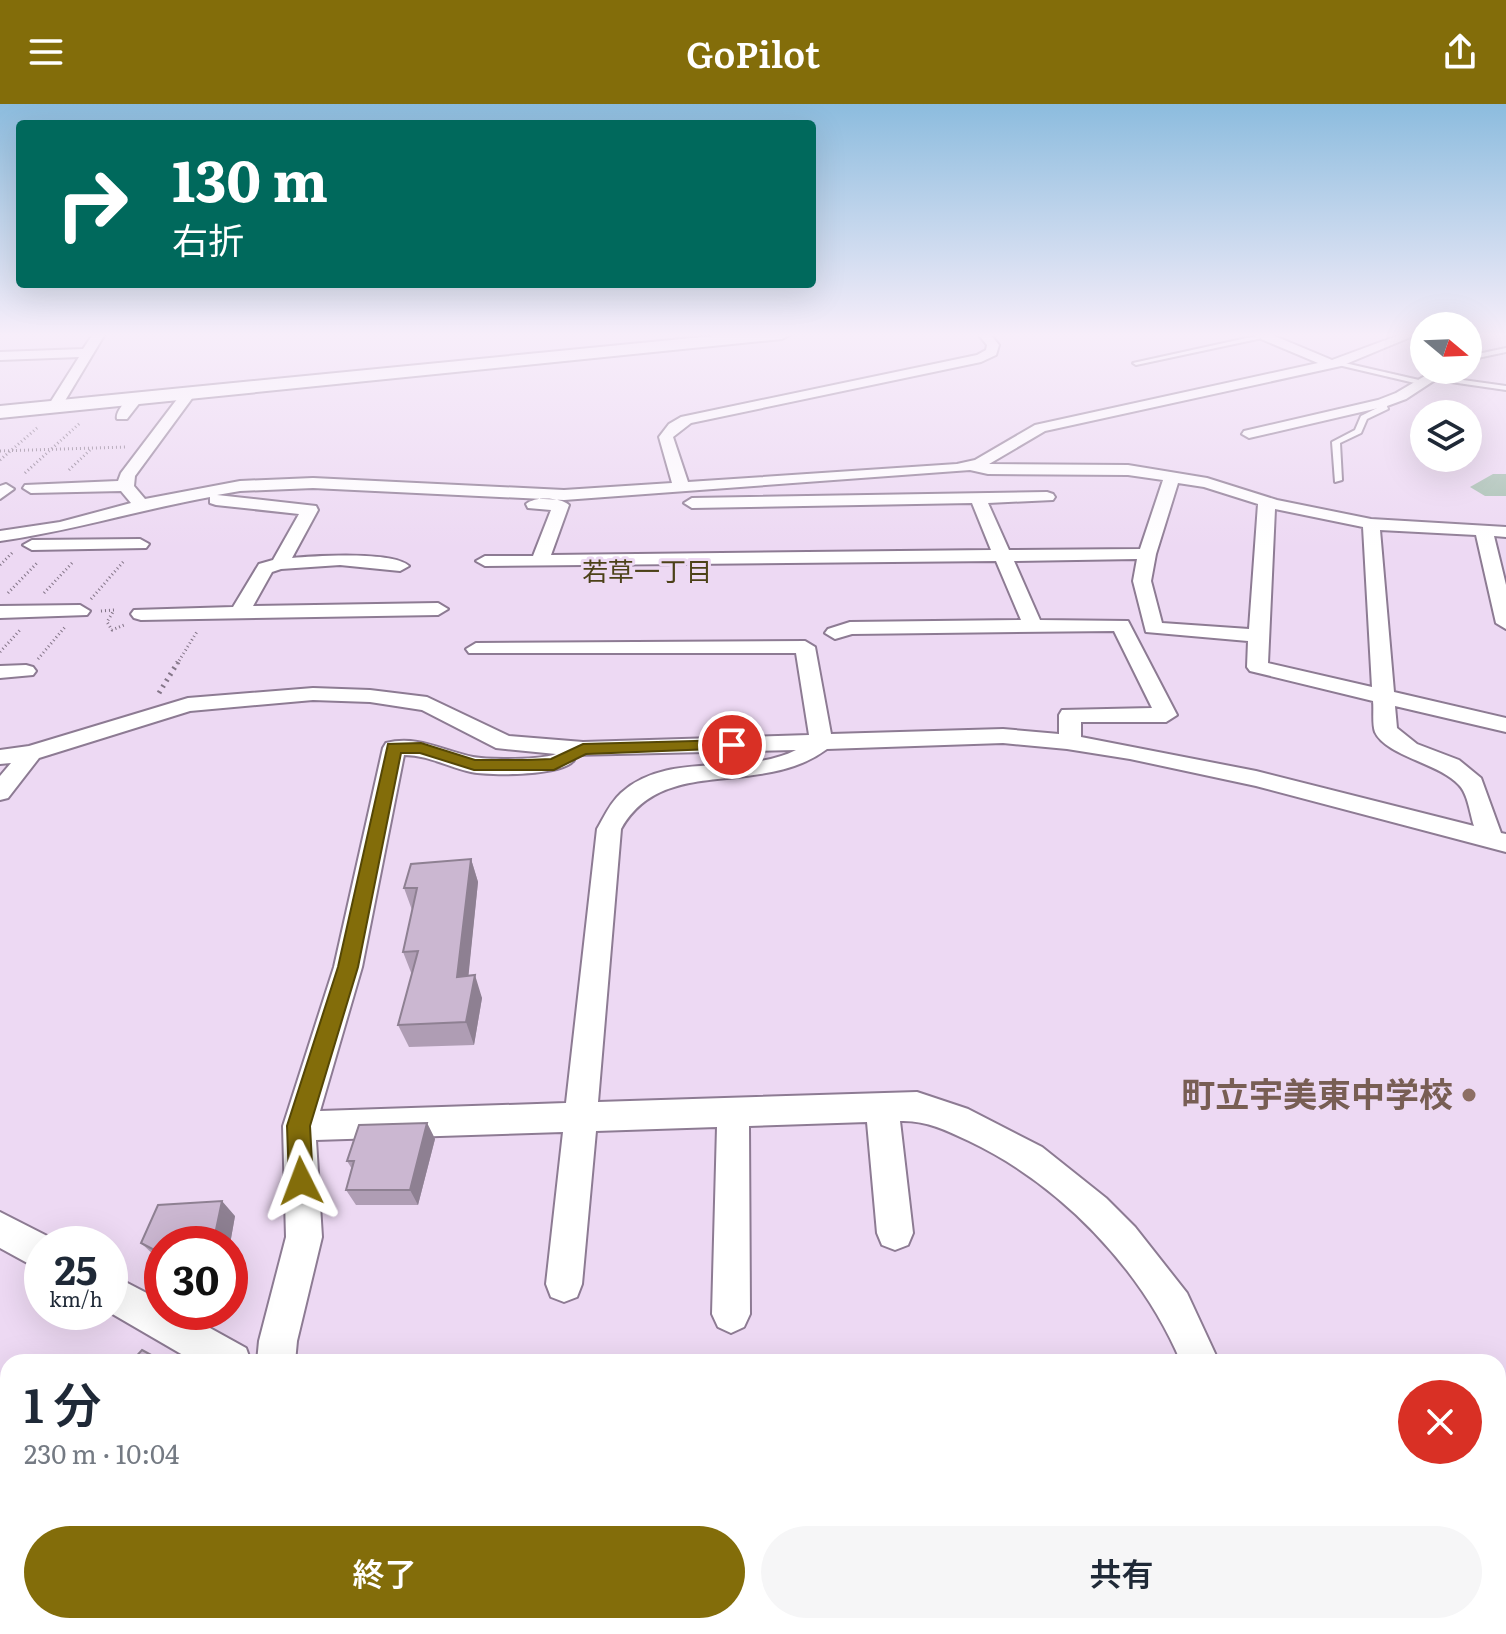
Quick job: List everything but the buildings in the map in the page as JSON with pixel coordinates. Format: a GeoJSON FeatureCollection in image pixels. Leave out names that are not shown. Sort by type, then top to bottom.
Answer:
{"type":"FeatureCollection","features":[{"type":"Feature","properties":{"kind":"street"},"geometry":{"type":"LineString","coordinates":[[51,413],[55,405]]}},
{"type":"Feature","properties":{"kind":"street"},"geometry":{"type":"LineString","coordinates":[[0,412],[51,413],[94,405]]}},
{"type":"Feature","properties":{"kind":"street"},"geometry":{"type":"LineString","coordinates":[[122,416],[130,405]]}},
{"type":"Feature","properties":{"kind":"street"},"geometry":{"type":"LineString","coordinates":[[126,486],[133,465],[179,405]]}},
{"type":"Feature","properties":{"kind":"street"},"geometry":{"type":"LineString","coordinates":[[682,487],[666,437],[674,427],[686,420],[755,405]]}},
{"type":"Feature","properties":{"kind":"street"},"geometry":{"type":"LineString","coordinates":[[0,536],[61,527],[141,505],[240,486],[313,483],[564,495],[936,472],[971,466],[1040,428],[1142,405]]}},
{"type":"Feature","properties":{"kind":"street"},"geometry":{"type":"LineString","coordinates":[[1249,434],[1372,405]]}},
{"type":"Feature","properties":{"kind":"street"},"geometry":{"type":"LineString","coordinates":[[971,466],[988,469],[1128,470],[1172,476],[1371,524],[1506,532]]}},
{"type":"Feature","properties":{"kind":"street"},"geometry":{"type":"LineString","coordinates":[[1172,476],[1147,554],[1142,581],[1153,628],[1258,636]]}},
{"type":"Feature","properties":{"kind":"street"},"geometry":{"type":"LineString","coordinates":[[31,488],[126,486]]}},
{"type":"Feature","properties":{"kind":"street"},"geometry":{"type":"LineString","coordinates":[[126,486],[141,505]]}},
{"type":"Feature","properties":{"kind":"street"},"geometry":{"type":"LineString","coordinates":[[483,493],[480,503],[561,505],[1047,497]]}},
{"type":"Feature","properties":{"kind":"street"},"geometry":{"type":"LineString","coordinates":[[193,494],[207,499],[310,510],[280,564]]}},
{"type":"Feature","properties":{"kind":"street"},"geometry":{"type":"LineString","coordinates":[[978,499],[1033,626]]}},
{"type":"Feature","properties":{"kind":"street"},"geometry":{"type":"LineString","coordinates":[[1267,501],[1257,667],[1383,699],[1506,725]]}},
{"type":"Feature","properties":{"kind":"street"},"geometry":{"type":"LineString","coordinates":[[540,561],[561,505]]}},
{"type":"Feature","properties":{"kind":"street"},"geometry":{"type":"LineString","coordinates":[[1371,524],[1386,731],[1409,749],[1451,765],[1473,784],[1498,841]]}},
{"type":"Feature","properties":{"kind":"street"},"geometry":{"type":"LineString","coordinates":[[1483,529],[1500,572],[1506,623]]}},
{"type":"Feature","properties":{"kind":"street"},"geometry":{"type":"LineString","coordinates":[[0,546],[140,544]]}},
{"type":"Feature","properties":{"kind":"street"},"geometry":{"type":"LineString","coordinates":[[485,561],[1147,554]]}},
{"type":"Feature","properties":{"kind":"street"},"geometry":{"type":"LineString","coordinates":[[240,612],[265,568],[340,560],[400,566]]}},
{"type":"Feature","properties":{"kind":"street"},"geometry":{"type":"LineString","coordinates":[[141,614],[438,609]]}},
{"type":"Feature","properties":{"kind":"street"},"geometry":{"type":"LineString","coordinates":[[0,612],[80,611]]}},
{"type":"Feature","properties":{"kind":"street"},"geometry":{"type":"LineString","coordinates":[[835,633],[850,628],[1121,625],[1166,715],[1070,715],[1070,740]]}},
{"type":"Feature","properties":{"kind":"street"},"geometry":{"type":"LineString","coordinates":[[476,649],[805,647],[821,742]]}},
{"type":"Feature","properties":{"kind":"street"},"geometry":{"type":"LineString","coordinates":[[0,672],[26,671]]}},
{"type":"Feature","properties":{"kind":"street"},"geometry":{"type":"LineString","coordinates":[[0,757],[31,753],[194,704],[313,694],[370,696],[427,704],[504,743],[583,749],[1003,736],[1070,740],[1178,760],[1498,841]]}},
{"type":"Feature","properties":{"kind":"street"},"geometry":{"type":"LineString","coordinates":[[564,1284],[609,829],[622,807],[634,795],[680,776],[767,767],[806,758],[821,742]]}},
{"type":"Feature","properties":{"kind":"street"},"geometry":{"type":"LineString","coordinates":[[277,1354],[304,1237],[299,1126],[348,967],[394,748],[421,748],[474,765],[554,764],[583,749]]}},
{"type":"Feature","properties":{"kind":"street"},"geometry":{"type":"LineString","coordinates":[[0,792],[31,753]]}},
{"type":"Feature","properties":{"kind":"street"},"geometry":{"type":"LineString","coordinates":[[299,1126],[917,1106],[960,1118],[1037,1162],[1107,1221],[1176,1308],[1196,1354]]}},
{"type":"Feature","properties":{"kind":"street"},"geometry":{"type":"LineString","coordinates":[[882,1107],[895,1233]]}},
{"type":"Feature","properties":{"kind":"street"},"geometry":{"type":"LineString","coordinates":[[731,1314],[733,1112]]}},
{"type":"Feature","properties":{"kind":"street"},"geometry":{"type":"LineString","coordinates":[[0,1229],[24,1243]]}},
{"type":"Feature","properties":{"kind":"street"},"geometry":{"type":"LineString","coordinates":[[128,1302],[218,1354]]}},
{"type":"Feature","properties":{"kind":"lane"},"geometry":{"type":"LineString","coordinates":[[1338,480],[1336,442],[1358,431],[1364,418],[1384,405]]}},
{"type":"Feature","properties":{"kind":"path"},"geometry":{"type":"LineString","coordinates":[[0,460],[51,413]]}},
{"type":"Feature","properties":{"kind":"path"},"geometry":{"type":"LineString","coordinates":[[53,449],[86,418]]}},
{"type":"Feature","properties":{"kind":"path"},"geometry":{"type":"LineString","coordinates":[[0,451],[147,446]]}},
{"type":"Feature","properties":{"kind":"path"},"geometry":{"type":"LineString","coordinates":[[28,612],[89,544]]}},
{"type":"Feature","properties":{"kind":"path"},"geometry":{"type":"LineString","coordinates":[[26,671],[140,544]]}},
{"type":"Feature","properties":{"kind":"path"},"geometry":{"type":"LineString","coordinates":[[0,601],[55,545]]}},
{"type":"Feature","properties":{"kind":"path"},"geometry":{"type":"LineString","coordinates":[[80,611],[114,610],[107,622],[112,630],[123,626],[133,615],[141,614]]}},
{"type":"Feature","properties":{"kind":"path"},"geometry":{"type":"LineString","coordinates":[[194,704],[192,697],[157,696],[209,612]]}},
{"type":"Feature","properties":{"kind":"green space"},"geometry":{"type":"Polygon","coordinates":[[[1493,474],[1506,474],[1506,496],[1485,496],[1470,487],[1493,474]]]}},
{"type":"Feature","properties":{"kind":"place","name":"町立宇美東中学校"},"geometry":{"type":"Point","coordinates":[1469,1095]}},
{"type":"Feature","properties":{"kind":"district","name":"若草一丁目"},"geometry":{"type":"Point","coordinates":[647,572]}},
{"type":"Feature","properties":{"kind":"route"},"geometry":{"type":"LineString","coordinates":[[301,1181],[299,1126],[348,967],[394,748],[421,748],[474,765],[527,765],[554,764],[583,749],[732,745]]}}]}
